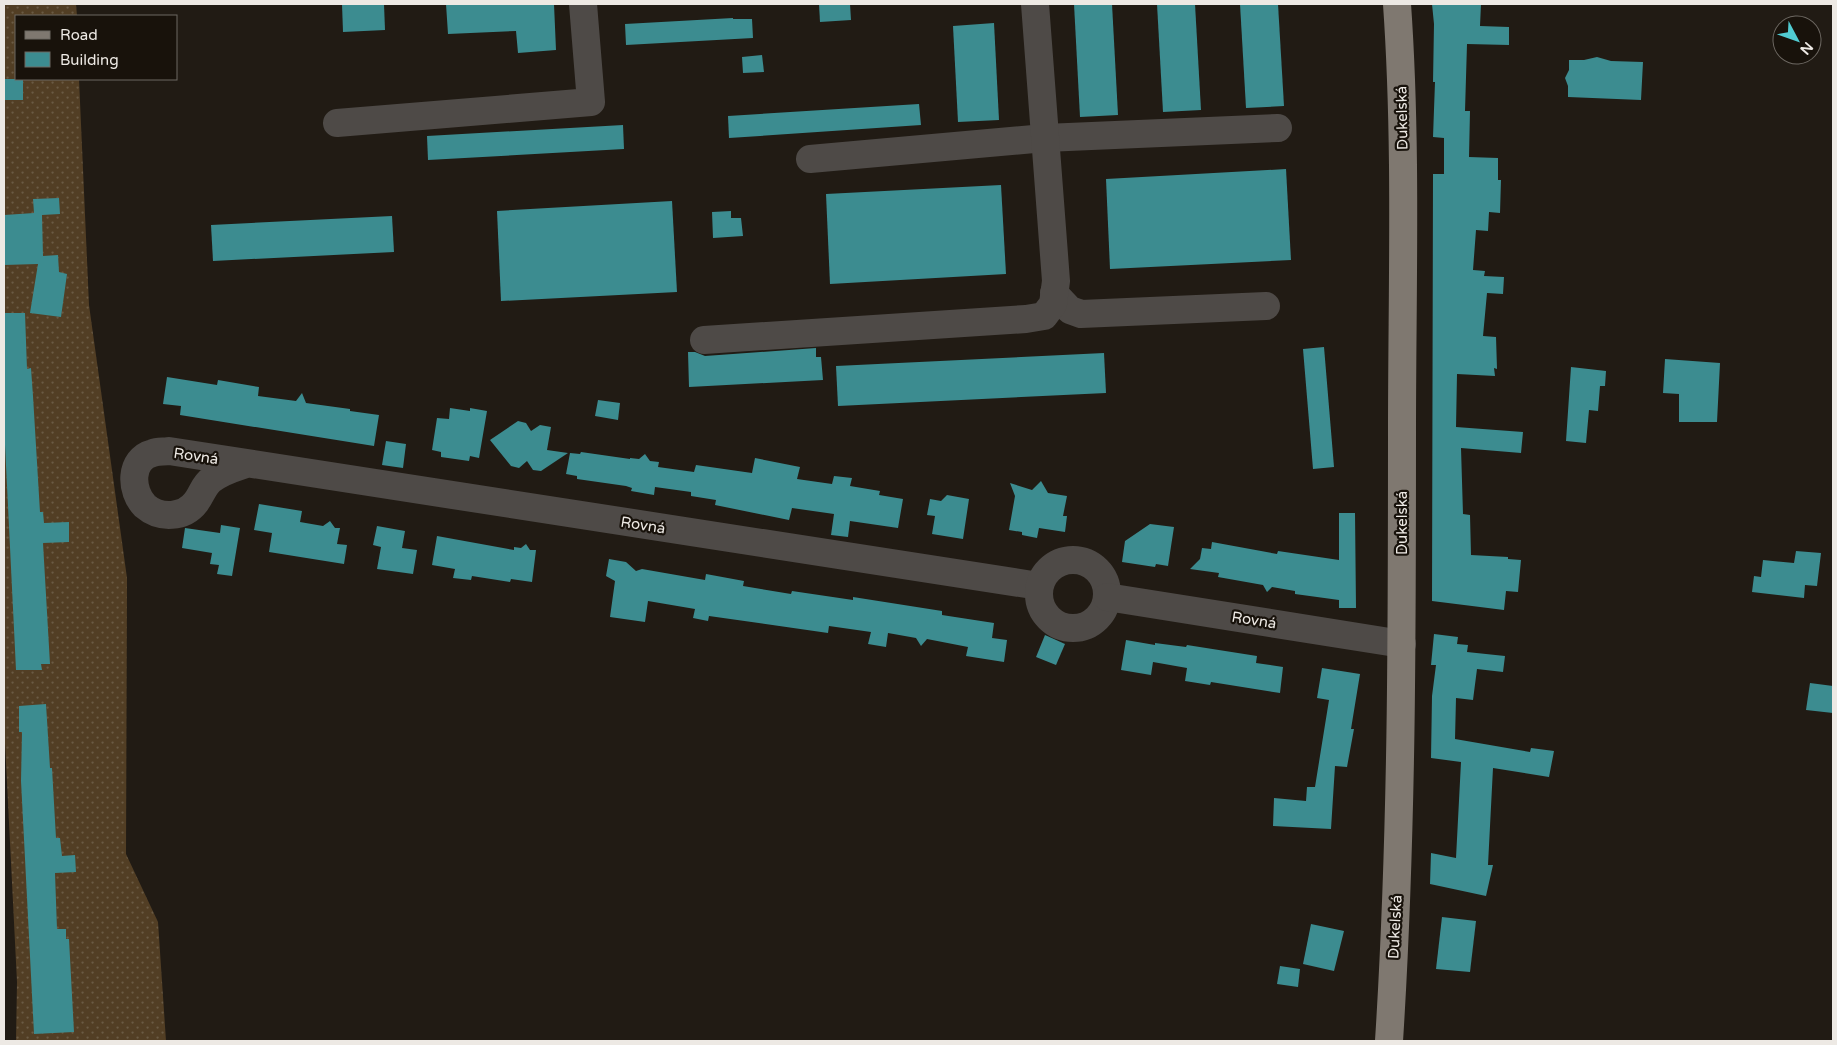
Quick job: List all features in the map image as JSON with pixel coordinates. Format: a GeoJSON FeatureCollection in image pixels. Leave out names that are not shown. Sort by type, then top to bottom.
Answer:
{"type":"FeatureCollection","features":[{"type":"Feature","properties":{"kind":"main road","name":"Dukelská"},"geometry":{"type":"LineString","coordinates":[[1389,1041],[1398,859],[1402,644],[1402,110],[1397,4]]}},
{"type":"Feature","properties":{"kind":"street"},"geometry":{"type":"LineString","coordinates":[[337,123],[591,102],[583,4]]}},
{"type":"Feature","properties":{"kind":"street"},"geometry":{"type":"LineString","coordinates":[[704,340],[1026,319],[1044,316],[1054,304],[1056,281],[1035,4]]}},
{"type":"Feature","properties":{"kind":"street"},"geometry":{"type":"LineString","coordinates":[[810,159],[1045,138],[1278,128]]}},
{"type":"Feature","properties":{"kind":"street"},"geometry":{"type":"LineString","coordinates":[[1054,293],[1070,310],[1081,314],[1266,306]]}},
{"type":"Feature","properties":{"kind":"street","name":"Rovná"},"geometry":{"type":"LineString","coordinates":[[246,464],[1039,586]]}},
{"type":"Feature","properties":{"kind":"street"},"geometry":{"type":"LineString","coordinates":[[1072,559],[1084,561],[1094,566],[1102,574],[1106,585],[1107,597],[1104,608],[1094,620],[1078,627],[1067,628],[1056,624],[1048,617],[1041,608],[1038,597],[1039,586],[1051,566],[1061,561],[1072,559]]}},
{"type":"Feature","properties":{"kind":"street","name":"Rovná"},"geometry":{"type":"LineString","coordinates":[[1107,597],[1402,644]]}},
{"type":"Feature","properties":{"kind":"shaded area"},"geometry":{"type":"Polygon","coordinates":[[[4,4],[76,4],[77,15],[15,15],[15,80],[79,80],[89,305],[127,578],[126,854],[158,922],[166,1041],[16,1041],[17,982],[4,723],[4,4]]]}},
{"type":"Feature","properties":{"kind":"building"},"geometry":{"type":"Polygon","coordinates":[[[342,4],[384,4],[385,30],[343,32],[342,4]]]}},
{"type":"Feature","properties":{"kind":"building"},"geometry":{"type":"Polygon","coordinates":[[[446,4],[554,4],[556,50],[518,53],[516,31],[448,34],[446,4]]]}},
{"type":"Feature","properties":{"kind":"building"},"geometry":{"type":"Polygon","coordinates":[[[819,4],[850,4],[851,20],[820,22],[819,4]]]}},
{"type":"Feature","properties":{"kind":"building"},"geometry":{"type":"Polygon","coordinates":[[[1074,4],[1112,4],[1118,115],[1080,117],[1074,4]]]}},
{"type":"Feature","properties":{"kind":"building"},"geometry":{"type":"Polygon","coordinates":[[[1157,4],[1195,4],[1201,110],[1163,112],[1157,4]]]}},
{"type":"Feature","properties":{"kind":"building"},"geometry":{"type":"Polygon","coordinates":[[[1240,4],[1278,4],[1284,106],[1246,108],[1240,4]]]}},
{"type":"Feature","properties":{"kind":"building"},"geometry":{"type":"Polygon","coordinates":[[[1432,4],[1481,4],[1480,26],[1509,27],[1509,45],[1467,44],[1465,111],[1470,111],[1469,157],[1498,158],[1498,180],[1501,180],[1500,213],[1489,212],[1488,231],[1476,230],[1473,270],[1485,271],[1484,276],[1504,277],[1503,294],[1487,293],[1483,336],[1496,337],[1497,369],[1494,368],[1495,376],[1457,374],[1456,427],[1523,432],[1521,453],[1461,448],[1463,514],[1470,515],[1471,555],[1508,557],[1508,559],[1521,560],[1518,592],[1506,591],[1504,610],[1432,601],[1433,174],[1444,174],[1444,138],[1433,137],[1435,82],[1433,82],[1434,24],[1432,4]]]}},
{"type":"Feature","properties":{"kind":"building"},"geometry":{"type":"Polygon","coordinates":[[[733,18],[752,19],[753,38],[626,45],[625,24],[733,18]]]}},
{"type":"Feature","properties":{"kind":"building"},"geometry":{"type":"Polygon","coordinates":[[[994,23],[999,120],[958,122],[953,26],[994,23]]]}},
{"type":"Feature","properties":{"kind":"building"},"geometry":{"type":"Polygon","coordinates":[[[762,55],[764,72],[743,73],[742,57],[762,55]]]}},
{"type":"Feature","properties":{"kind":"building"},"geometry":{"type":"Polygon","coordinates":[[[1597,57],[1611,61],[1643,62],[1641,100],[1568,97],[1568,86],[1565,78],[1569,70],[1569,60],[1584,60],[1597,57]]]}},
{"type":"Feature","properties":{"kind":"building"},"geometry":{"type":"Polygon","coordinates":[[[4,79],[23,80],[23,100],[4,100],[4,79]]]}},
{"type":"Feature","properties":{"kind":"building"},"geometry":{"type":"Polygon","coordinates":[[[919,104],[921,125],[729,138],[728,116],[919,104]]]}},
{"type":"Feature","properties":{"kind":"building"},"geometry":{"type":"Polygon","coordinates":[[[623,125],[624,149],[428,160],[427,136],[623,125]]]}},
{"type":"Feature","properties":{"kind":"building"},"geometry":{"type":"Polygon","coordinates":[[[1286,169],[1291,260],[1110,269],[1106,179],[1286,169]]]}},
{"type":"Feature","properties":{"kind":"building"},"geometry":{"type":"Polygon","coordinates":[[[1001,185],[1006,274],[830,284],[826,194],[1001,185]]]}},
{"type":"Feature","properties":{"kind":"building"},"geometry":{"type":"Polygon","coordinates":[[[59,198],[60,214],[42,215],[43,256],[58,255],[59,272],[67,274],[61,317],[30,313],[38,264],[4,265],[4,215],[34,213],[33,199],[59,198]]]}},
{"type":"Feature","properties":{"kind":"building"},"geometry":{"type":"Polygon","coordinates":[[[672,201],[677,292],[501,301],[497,211],[672,201]]]}},
{"type":"Feature","properties":{"kind":"building"},"geometry":{"type":"Polygon","coordinates":[[[731,211],[731,218],[741,218],[743,236],[713,238],[712,212],[731,211]]]}},
{"type":"Feature","properties":{"kind":"building"},"geometry":{"type":"Polygon","coordinates":[[[392,216],[394,252],[213,261],[211,225],[392,216]]]}},
{"type":"Feature","properties":{"kind":"building"},"geometry":{"type":"Polygon","coordinates":[[[4,313],[25,313],[27,369],[31,368],[40,512],[43,512],[44,523],[69,522],[69,542],[43,543],[50,664],[41,664],[42,670],[16,670],[5,445],[4,313]]]}},
{"type":"Feature","properties":{"kind":"building"},"geometry":{"type":"Polygon","coordinates":[[[1324,347],[1334,467],[1313,469],[1303,349],[1324,347]]]}},
{"type":"Feature","properties":{"kind":"building"},"geometry":{"type":"Polygon","coordinates":[[[816,348],[816,357],[821,357],[823,380],[689,387],[688,352],[695,352],[705,356],[816,348]]]}},
{"type":"Feature","properties":{"kind":"building"},"geometry":{"type":"Polygon","coordinates":[[[1104,353],[1106,393],[838,406],[836,366],[1104,353]]]}},
{"type":"Feature","properties":{"kind":"building"},"geometry":{"type":"Polygon","coordinates":[[[1665,359],[1720,363],[1717,422],[1679,422],[1679,394],[1663,393],[1665,359]]]}},
{"type":"Feature","properties":{"kind":"building"},"geometry":{"type":"Polygon","coordinates":[[[1571,367],[1606,371],[1605,386],[1600,386],[1598,411],[1589,410],[1586,443],[1566,441],[1571,367]]]}},
{"type":"Feature","properties":{"kind":"building"},"geometry":{"type":"Polygon","coordinates":[[[167,377],[217,385],[218,380],[259,387],[258,396],[296,401],[302,393],[306,403],[379,415],[374,446],[180,415],[181,406],[163,404],[167,377]]]}},
{"type":"Feature","properties":{"kind":"building"},"geometry":{"type":"Polygon","coordinates":[[[598,400],[620,403],[618,420],[595,416],[598,400]]]}},
{"type":"Feature","properties":{"kind":"building"},"geometry":{"type":"Polygon","coordinates":[[[450,408],[470,411],[470,408],[487,411],[479,458],[470,456],[469,461],[441,457],[441,452],[432,450],[437,418],[449,419],[450,408]]]}},
{"type":"Feature","properties":{"kind":"building"},"geometry":{"type":"Polygon","coordinates":[[[518,421],[526,423],[531,431],[540,425],[551,427],[547,450],[568,453],[541,471],[533,470],[527,461],[519,468],[511,466],[490,440],[518,421]]]}},
{"type":"Feature","properties":{"kind":"building"},"geometry":{"type":"Polygon","coordinates":[[[386,441],[406,444],[403,468],[382,465],[386,441]]]}},
{"type":"Feature","properties":{"kind":"building"},"geometry":{"type":"Polygon","coordinates":[[[581,452],[630,459],[639,459],[645,454],[650,461],[659,462],[658,467],[694,472],[696,465],[752,473],[755,458],[800,467],[797,479],[832,484],[834,476],[852,478],[850,486],[880,491],[879,495],[903,499],[898,528],[850,521],[848,537],[831,535],[834,514],[792,508],[789,520],[715,505],[716,500],[691,496],[691,492],[655,487],[654,495],[631,491],[632,488],[626,486],[577,479],[577,476],[566,474],[570,453],[580,454],[581,452]]]}},
{"type":"Feature","properties":{"kind":"building"},"geometry":{"type":"Polygon","coordinates":[[[1041,481],[1048,493],[1067,496],[1063,516],[1067,516],[1065,532],[1039,528],[1037,538],[1022,535],[1022,532],[1009,530],[1015,496],[1010,483],[1032,490],[1041,481]]]}},
{"type":"Feature","properties":{"kind":"building"},"geometry":{"type":"Polygon","coordinates":[[[947,495],[969,499],[963,539],[932,534],[935,516],[927,515],[930,499],[941,501],[947,495]]]}},
{"type":"Feature","properties":{"kind":"building"},"geometry":{"type":"Polygon","coordinates":[[[259,504],[302,511],[300,522],[323,526],[330,521],[335,528],[340,528],[337,544],[347,545],[344,564],[269,552],[272,533],[254,530],[259,504]]]}},
{"type":"Feature","properties":{"kind":"building"},"geometry":{"type":"Polygon","coordinates":[[[1339,513],[1355,513],[1356,608],[1339,608],[1339,600],[1295,594],[1295,591],[1272,587],[1267,592],[1263,585],[1218,577],[1219,573],[1190,569],[1200,559],[1202,548],[1211,549],[1212,542],[1277,554],[1278,551],[1339,560],[1339,513]]]}},
{"type":"Feature","properties":{"kind":"building"},"geometry":{"type":"Polygon","coordinates":[[[1150,524],[1174,527],[1168,566],[1156,564],[1155,567],[1122,562],[1125,541],[1150,524]]]}},
{"type":"Feature","properties":{"kind":"building"},"geometry":{"type":"Polygon","coordinates":[[[221,525],[240,528],[232,576],[217,574],[219,565],[210,564],[212,553],[182,548],[185,528],[220,533],[221,525]]]}},
{"type":"Feature","properties":{"kind":"building"},"geometry":{"type":"Polygon","coordinates":[[[377,526],[405,531],[402,548],[417,550],[413,574],[377,569],[381,547],[373,545],[377,526]]]}},
{"type":"Feature","properties":{"kind":"building"},"geometry":{"type":"Polygon","coordinates":[[[437,536],[514,550],[514,547],[521,548],[526,544],[530,550],[536,550],[532,582],[511,579],[510,582],[472,576],[471,580],[453,578],[455,569],[432,565],[437,536]]]}},
{"type":"Feature","properties":{"kind":"building"},"geometry":{"type":"Polygon","coordinates":[[[1796,551],[1821,553],[1817,586],[1805,585],[1804,598],[1752,592],[1754,576],[1761,577],[1763,560],[1794,563],[1796,551]]]}},
{"type":"Feature","properties":{"kind":"building"},"geometry":{"type":"Polygon","coordinates":[[[609,559],[626,562],[636,571],[642,569],[705,580],[706,574],[744,581],[743,586],[791,594],[792,591],[853,600],[853,597],[942,611],[942,615],[994,623],[992,638],[1007,640],[1004,662],[966,656],[968,647],[927,639],[921,646],[916,638],[888,633],[886,647],[868,644],[871,632],[829,626],[828,633],[709,616],[708,621],[693,618],[695,609],[648,601],[645,622],[610,617],[615,581],[606,576],[609,559]]]}},
{"type":"Feature","properties":{"kind":"building"},"geometry":{"type":"Polygon","coordinates":[[[1434,634],[1458,637],[1457,644],[1468,645],[1467,652],[1505,656],[1503,672],[1477,669],[1473,700],[1456,698],[1455,739],[1530,752],[1531,748],[1554,751],[1549,777],[1493,768],[1488,865],[1493,865],[1486,896],[1430,884],[1431,853],[1456,858],[1461,762],[1431,758],[1432,696],[1436,665],[1431,665],[1434,634]]]}},
{"type":"Feature","properties":{"kind":"building"},"geometry":{"type":"Polygon","coordinates":[[[1045,635],[1065,644],[1056,665],[1036,657],[1045,635]]]}},
{"type":"Feature","properties":{"kind":"building"},"geometry":{"type":"Polygon","coordinates":[[[1126,640],[1155,645],[1155,643],[1186,647],[1187,645],[1257,656],[1256,663],[1283,667],[1280,693],[1211,682],[1210,685],[1185,681],[1187,668],[1153,662],[1151,675],[1121,670],[1126,640]]]}},
{"type":"Feature","properties":{"kind":"building"},"geometry":{"type":"Polygon","coordinates":[[[1322,668],[1360,674],[1351,729],[1354,729],[1347,767],[1335,766],[1331,829],[1273,826],[1274,798],[1306,801],[1307,787],[1315,787],[1329,700],[1317,698],[1322,668]]]}},
{"type":"Feature","properties":{"kind":"building"},"geometry":{"type":"Polygon","coordinates":[[[1810,683],[1833,686],[1833,713],[1806,710],[1810,683]]]}},
{"type":"Feature","properties":{"kind":"building"},"geometry":{"type":"Polygon","coordinates":[[[46,704],[56,838],[60,838],[62,856],[75,855],[76,872],[55,873],[57,929],[66,929],[66,939],[69,939],[74,1032],[34,1034],[21,781],[22,732],[19,732],[19,706],[46,704]]]}},
{"type":"Feature","properties":{"kind":"building"},"geometry":{"type":"Polygon","coordinates":[[[1442,917],[1476,921],[1470,972],[1436,969],[1442,917]]]}},
{"type":"Feature","properties":{"kind":"building"},"geometry":{"type":"Polygon","coordinates":[[[1311,924],[1344,931],[1334,971],[1303,964],[1311,924]]]}},
{"type":"Feature","properties":{"kind":"building"},"geometry":{"type":"Polygon","coordinates":[[[1280,966],[1300,969],[1298,987],[1277,984],[1280,966]]]}}]}
